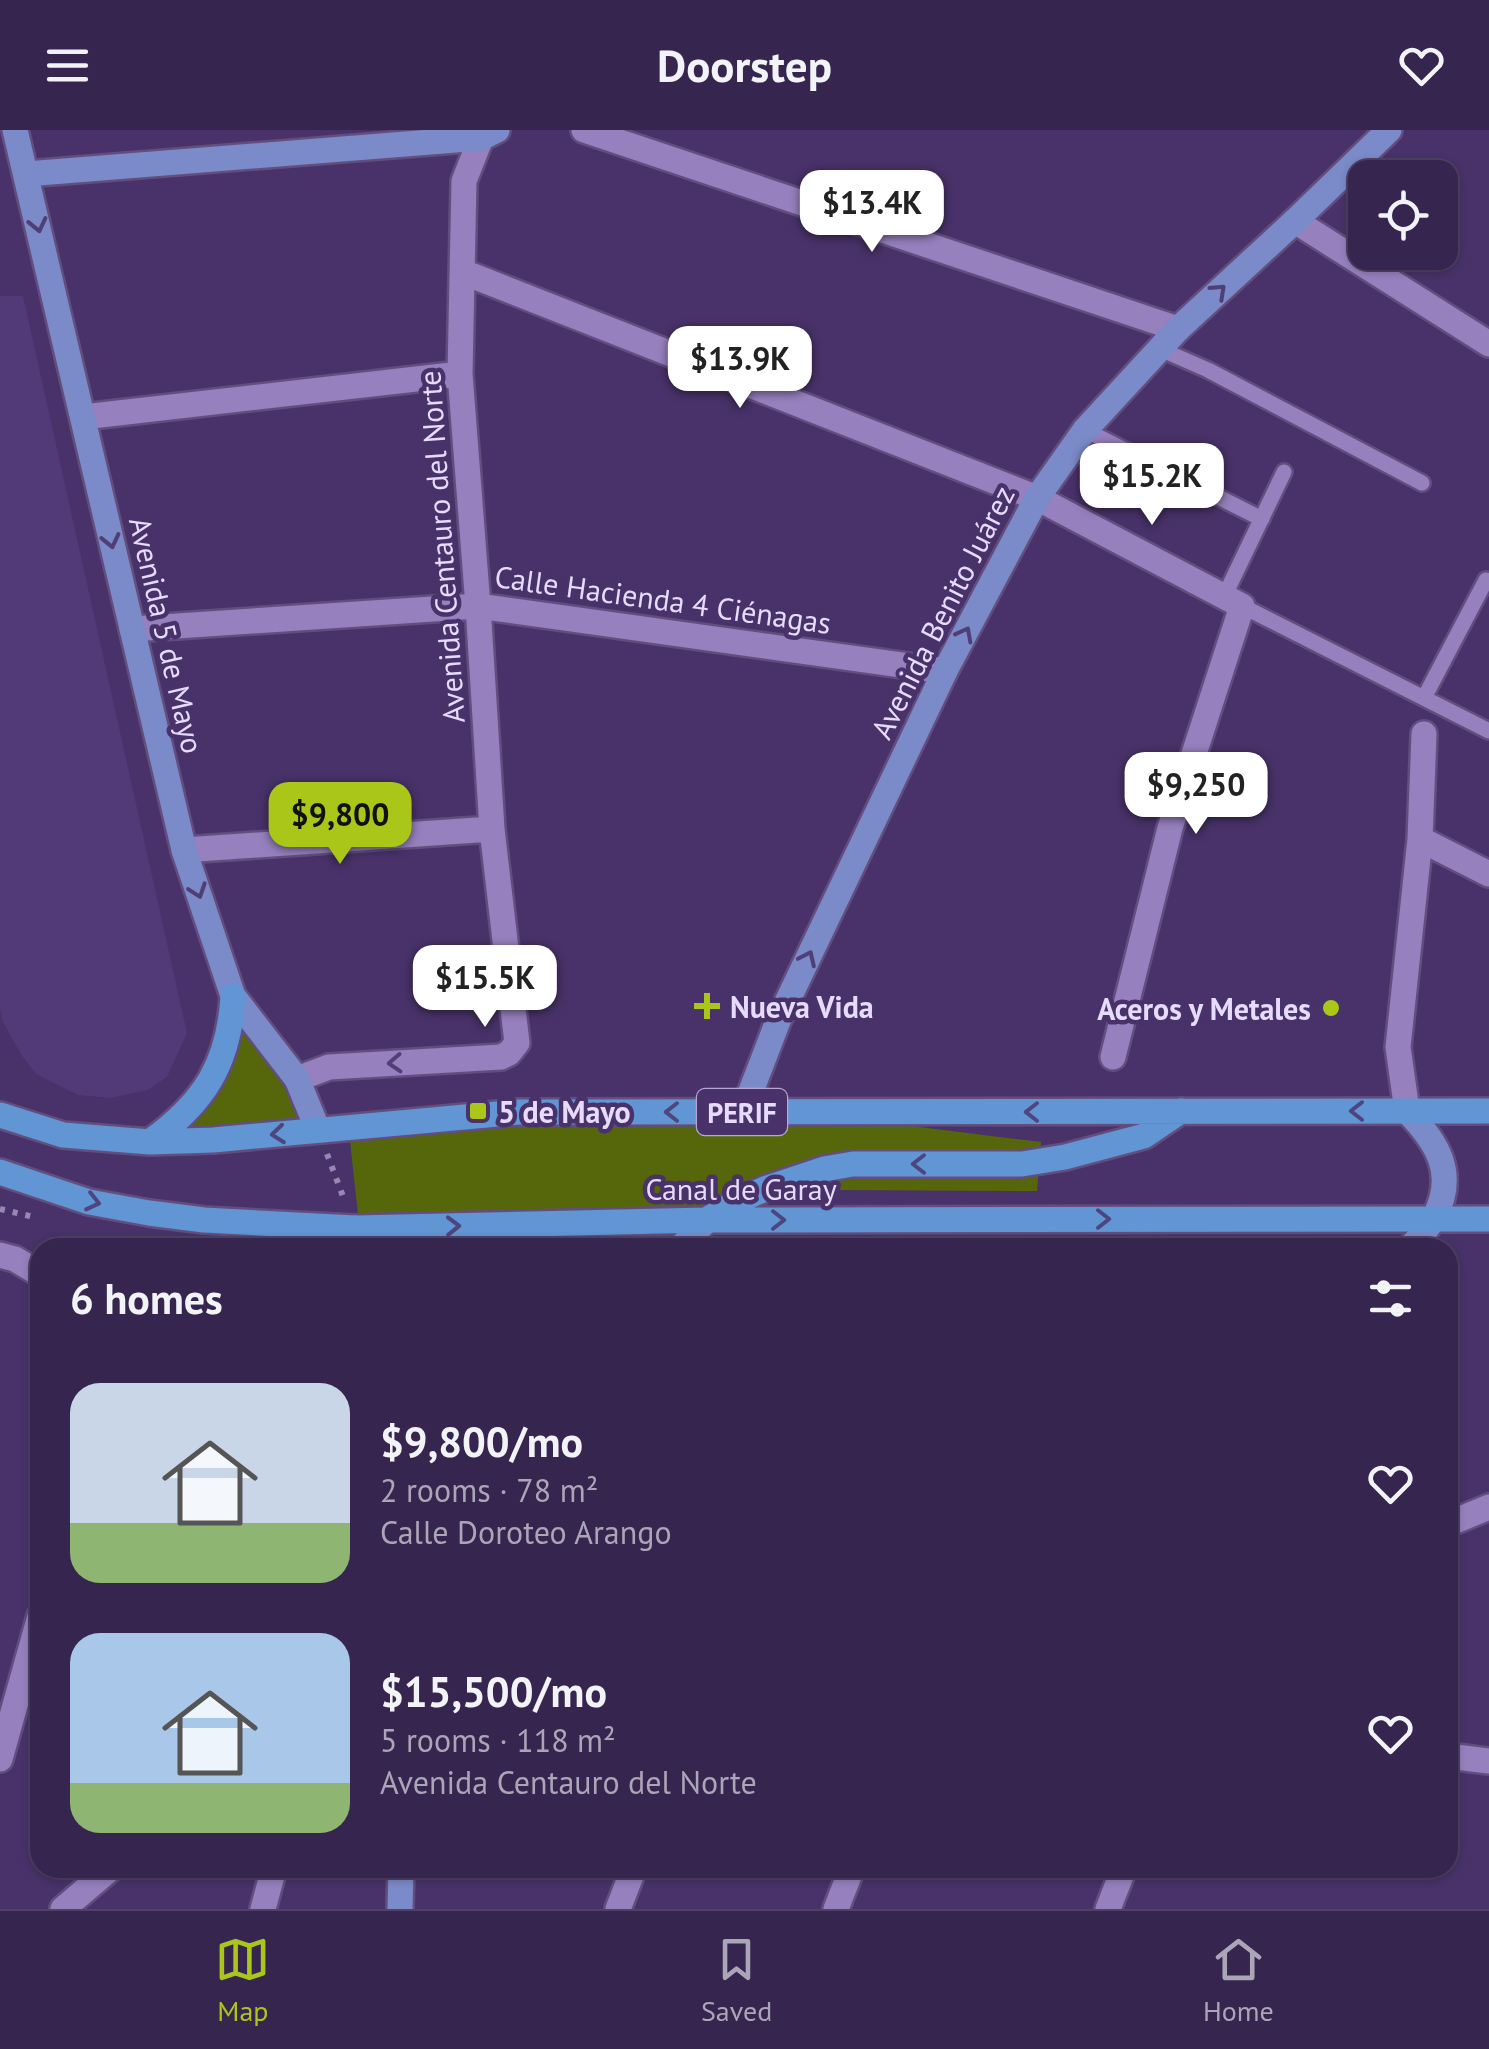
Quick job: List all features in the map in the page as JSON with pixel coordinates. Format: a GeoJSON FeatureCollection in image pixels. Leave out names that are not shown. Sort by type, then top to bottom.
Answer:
{"type":"FeatureCollection","features":[{"type":"Feature","properties":{"kind":"main road"},"geometry":{"type":"LineString","coordinates":[[150,1142],[176,1124],[211,1081],[227,1040],[232,996]]}},
{"type":"Feature","properties":{"kind":"main road"},"geometry":{"type":"LineString","coordinates":[[707,1220],[767,1188],[824,1169],[854,1164],[1022,1164],[1144,1136],[1181,1111]]}},
{"type":"Feature","properties":{"kind":"main road","name":"PERIF"},"geometry":{"type":"LineString","coordinates":[[0,1115],[63,1134],[150,1142],[214,1140],[519,1112],[1489,1111]]}},
{"type":"Feature","properties":{"kind":"main road","name":"Canal de Garay"},"geometry":{"type":"LineString","coordinates":[[0,1172],[88,1202],[360,1238],[707,1220],[1489,1219]]}},
{"type":"Feature","properties":{"kind":"street","name":"Avenida 5 de Mayo"},"geometry":{"type":"LineString","coordinates":[[15,130],[184,850],[232,996],[297,1079],[318,1130]]}},
{"type":"Feature","properties":{"kind":"street"},"geometry":{"type":"LineString","coordinates":[[584,130],[1178,329]]}},
{"type":"Feature","properties":{"kind":"street","name":"Avenida Benito Juárez"},"geometry":{"type":"LineString","coordinates":[[743,1112],[778,1021],[945,671],[1037,498],[1086,430],[1178,329],[1390,130]]}},
{"type":"Feature","properties":{"kind":"street"},"geometry":{"type":"LineString","coordinates":[[26,174],[489,134]]}},
{"type":"Feature","properties":{"kind":"street","name":"Avenida Centauro del Norte"},"geometry":{"type":"LineString","coordinates":[[297,1079],[329,1066],[501,1057],[509,1054],[516,1043],[492,829],[460,374],[464,181],[489,134]]}},
{"type":"Feature","properties":{"kind":"street"},"geometry":{"type":"LineString","coordinates":[[1295,221],[1489,344]]}},
{"type":"Feature","properties":{"kind":"street"},"geometry":{"type":"LineString","coordinates":[[462,272],[1037,498],[1233,602],[1112,1057]]}},
{"type":"Feature","properties":{"kind":"street"},"geometry":{"type":"LineString","coordinates":[[82,417],[460,374]]}},
{"type":"Feature","properties":{"kind":"street","name":"Calle Hacienda 4 Ciénagas"},"geometry":{"type":"LineString","coordinates":[[132,629],[478,606],[945,671]]}},
{"type":"Feature","properties":{"kind":"street"},"geometry":{"type":"LineString","coordinates":[[1418,1238],[1434,1218],[1443,1195],[1444,1175],[1442,1160],[1427,1132],[1406,1111],[1398,1048],[1420,840],[1424,734]]}},
{"type":"Feature","properties":{"kind":"street"},"geometry":{"type":"LineString","coordinates":[[184,850],[492,829]]}},
{"type":"Feature","properties":{"kind":"street"},"geometry":{"type":"LineString","coordinates":[[1420,840],[1489,874]]}},
{"type":"Feature","properties":{"kind":"street"},"geometry":{"type":"LineString","coordinates":[[690,1238],[707,1220]]}},
{"type":"Feature","properties":{"kind":"street"},"geometry":{"type":"LineString","coordinates":[[0,1255],[30,1268]]}},
{"type":"Feature","properties":{"kind":"street"},"geometry":{"type":"LineString","coordinates":[[1458,1520],[1489,1507]]}},
{"type":"Feature","properties":{"kind":"street"},"geometry":{"type":"LineString","coordinates":[[0,1759],[30,1652]]}},
{"type":"Feature","properties":{"kind":"street"},"geometry":{"type":"LineString","coordinates":[[1458,1757],[1489,1761]]}},
{"type":"Feature","properties":{"kind":"street"},"geometry":{"type":"LineString","coordinates":[[63,1909],[99,1878]]}},
{"type":"Feature","properties":{"kind":"street"},"geometry":{"type":"LineString","coordinates":[[263,1909],[271,1878]]}},
{"type":"Feature","properties":{"kind":"street"},"geometry":{"type":"LineString","coordinates":[[400,1909],[401,1878]]}},
{"type":"Feature","properties":{"kind":"street"},"geometry":{"type":"LineString","coordinates":[[618,1909],[630,1878]]}},
{"type":"Feature","properties":{"kind":"street"},"geometry":{"type":"LineString","coordinates":[[836,1909],[848,1878]]}},
{"type":"Feature","properties":{"kind":"street"},"geometry":{"type":"LineString","coordinates":[[1108,1909],[1120,1878]]}},
{"type":"Feature","properties":{"kind":"lane"},"geometry":{"type":"LineString","coordinates":[[1160,348],[1422,483]]}},
{"type":"Feature","properties":{"kind":"lane"},"geometry":{"type":"LineString","coordinates":[[1086,430],[1262,518]]}},
{"type":"Feature","properties":{"kind":"lane"},"geometry":{"type":"LineString","coordinates":[[1284,472],[1262,518],[1233,602],[1489,731]]}},
{"type":"Feature","properties":{"kind":"lane"},"geometry":{"type":"LineString","coordinates":[[1424,698],[1486,580]]}},
{"type":"Feature","properties":{"kind":"path"},"geometry":{"type":"LineString","coordinates":[[318,1130],[360,1238]]}},
{"type":"Feature","properties":{"kind":"shaded area"},"geometry":{"type":"Polygon","coordinates":[[[0,296],[23,296],[187,1033],[167,1077],[148,1090],[110,1098],[78,1095],[36,1074],[22,1056],[0,1010],[0,296]]]}},
{"type":"Feature","properties":{"kind":"green space"},"geometry":{"type":"Polygon","coordinates":[[[233,1018],[293,1080],[304,1124],[157,1138],[176,1125],[233,1018]]]}},
{"type":"Feature","properties":{"kind":"green space"},"geometry":{"type":"Polygon","coordinates":[[[737,1104],[1041,1142],[1037,1191],[840,1190],[758,1202],[708,1215],[359,1224],[349,1132],[737,1104]]]}},
{"type":"Feature","properties":{"kind":"place","name":"Nueva Vida"},"geometry":{"type":"Point","coordinates":[707,1006]}},
{"type":"Feature","properties":{"kind":"place","name":"Aceros y Metales"},"geometry":{"type":"Point","coordinates":[1331,1008]}},
{"type":"Feature","properties":{"kind":"place","name":"5 de Mayo"},"geometry":{"type":"Point","coordinates":[478,1111]}}]}
